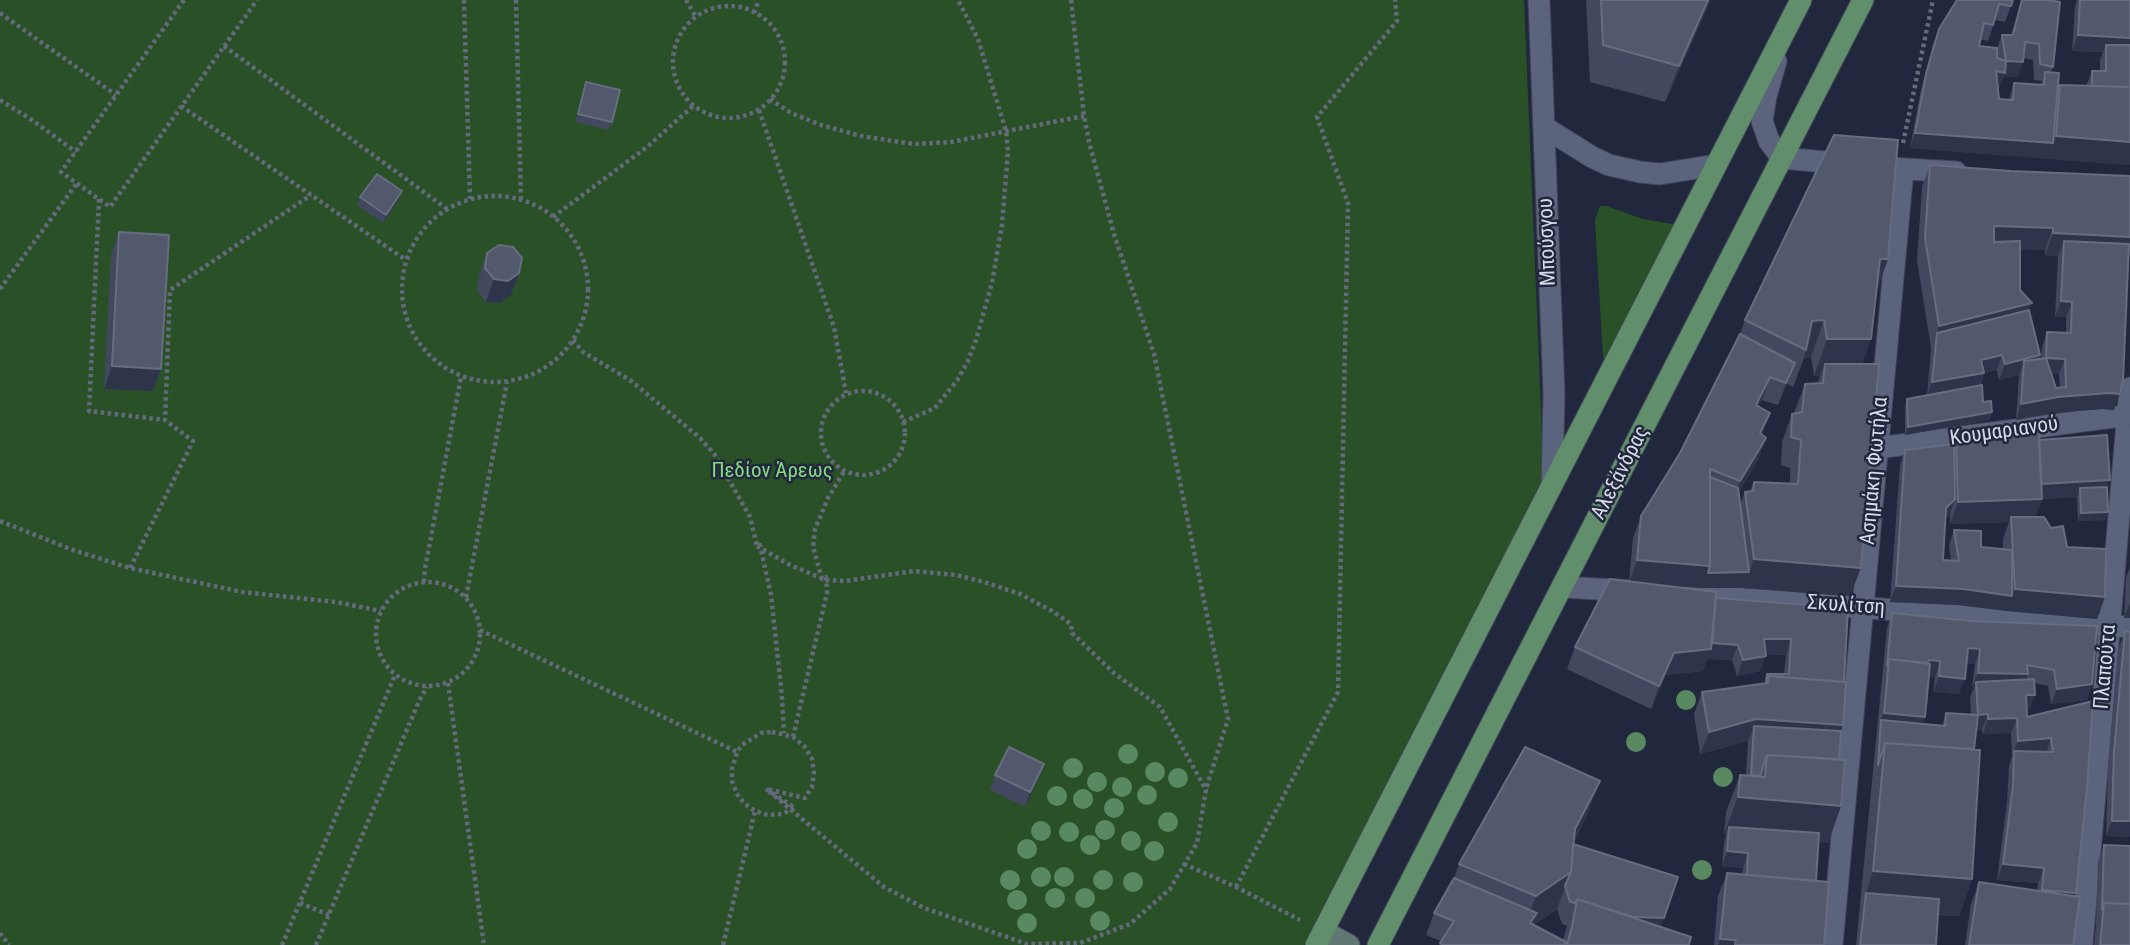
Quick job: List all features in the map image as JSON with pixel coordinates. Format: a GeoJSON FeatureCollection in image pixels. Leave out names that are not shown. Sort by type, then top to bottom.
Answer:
{"type":"FeatureCollection","features":[{"type":"Feature","properties":{"kind":"main road"},"geometry":{"type":"LineString","coordinates":[[1316,934],[1801,0]]}},
{"type":"Feature","properties":{"kind":"main road","name":"Αλεξάνδρας"},"geometry":{"type":"LineString","coordinates":[[1378,945],[1863,0]]}},
{"type":"Feature","properties":{"kind":"street","name":"Μπούσγου"},"geometry":{"type":"LineString","coordinates":[[1539,0],[1554,393],[1552,484]]}},
{"type":"Feature","properties":{"kind":"street"},"geometry":{"type":"LineString","coordinates":[[1786,28],[1766,96],[1762,121],[1769,141],[1782,158],[1970,173]]}},
{"type":"Feature","properties":{"kind":"street"},"geometry":{"type":"LineString","coordinates":[[1544,127],[1592,157],[1619,167],[1660,174],[1716,165]]}},
{"type":"Feature","properties":{"kind":"street","name":"Ασημάκη Φωτήλα"},"geometry":{"type":"LineString","coordinates":[[1832,945],[1903,169]]}},
{"type":"Feature","properties":{"kind":"street","name":"Πλαπούτα"},"geometry":{"type":"LineString","coordinates":[[2082,945],[2091,851],[2120,626],[2130,388]]}},
{"type":"Feature","properties":{"kind":"street","name":"Κουμαριανού"},"geometry":{"type":"LineString","coordinates":[[1877,448],[2129,415]]}},
{"type":"Feature","properties":{"kind":"street","name":"Σκυλίτση"},"geometry":{"type":"LineString","coordinates":[[1562,587],[2120,626]]}},
{"type":"Feature","properties":{"kind":"street"},"geometry":{"type":"LineString","coordinates":[[2091,851],[2117,850]]}},
{"type":"Feature","properties":{"kind":"street"},"geometry":{"type":"LineString","coordinates":[[1316,934],[1349,945]]}},
{"type":"Feature","properties":{"kind":"path"},"geometry":{"type":"LineString","coordinates":[[184,0],[61,172],[110,207],[257,0]]}},
{"type":"Feature","properties":{"kind":"path"},"geometry":{"type":"LineString","coordinates":[[464,0],[470,199]]}},
{"type":"Feature","properties":{"kind":"path"},"geometry":{"type":"LineString","coordinates":[[516,0],[521,200]]}},
{"type":"Feature","properties":{"kind":"path"},"geometry":{"type":"LineString","coordinates":[[686,0],[696,17]]}},
{"type":"Feature","properties":{"kind":"path"},"geometry":{"type":"LineString","coordinates":[[754,13],[759,0]]}},
{"type":"Feature","properties":{"kind":"path"},"geometry":{"type":"LineString","coordinates":[[904,422],[925,414],[945,397],[958,379],[976,340],[992,283],[1002,225],[1008,151],[1006,131],[978,39],[958,0]]}},
{"type":"Feature","properties":{"kind":"path"},"geometry":{"type":"LineString","coordinates":[[766,789],[861,869],[893,891],[925,908],[1027,944],[1080,943],[1130,924],[1170,889],[1197,843],[1206,790],[1228,719],[1154,354],[1104,202],[1084,116],[1071,0]]}},
{"type":"Feature","properties":{"kind":"path"},"geometry":{"type":"LineString","coordinates":[[1236,887],[1338,692],[1348,203],[1317,117],[1397,21],[1395,0]]}},
{"type":"Feature","properties":{"kind":"path"},"geometry":{"type":"LineString","coordinates":[[1903,169],[1903,144],[1933,0]]}},
{"type":"Feature","properties":{"kind":"path"},"geometry":{"type":"LineString","coordinates":[[720,6],[754,13],[772,26],[779,38],[784,52],[782,81],[759,110],[729,118],[708,114],[694,106],[677,85],[673,71],[673,55],[681,34],[696,17],[720,6]]}},
{"type":"Feature","properties":{"kind":"path"},"geometry":{"type":"LineString","coordinates":[[0,13],[116,95]]}},
{"type":"Feature","properties":{"kind":"path"},"geometry":{"type":"LineString","coordinates":[[224,46],[447,209]]}},
{"type":"Feature","properties":{"kind":"path"},"geometry":{"type":"LineString","coordinates":[[770,99],[791,113],[831,128],[861,136],[914,144],[951,142],[1084,116]]}},
{"type":"Feature","properties":{"kind":"path"},"geometry":{"type":"LineString","coordinates":[[0,100],[76,152]]}},
{"type":"Feature","properties":{"kind":"path"},"geometry":{"type":"LineString","coordinates":[[181,106],[406,260]]}},
{"type":"Feature","properties":{"kind":"path"},"geometry":{"type":"LineString","coordinates":[[553,217],[647,147],[694,106]]}},
{"type":"Feature","properties":{"kind":"path"},"geometry":{"type":"LineString","coordinates":[[759,110],[834,327],[846,393]]}},
{"type":"Feature","properties":{"kind":"path"},"geometry":{"type":"LineString","coordinates":[[0,289],[77,183]]}},
{"type":"Feature","properties":{"kind":"path"},"geometry":{"type":"LineString","coordinates":[[166,420],[170,290],[312,195]]}},
{"type":"Feature","properties":{"kind":"path"},"geometry":{"type":"LineString","coordinates":[[496,196],[521,200],[553,217],[569,233],[580,253],[587,275],[588,298],[583,320],[573,340],[555,361],[533,375],[507,382],[484,382],[461,377],[436,363],[418,342],[405,316],[402,288],[406,260],[423,231],[447,209],[470,199],[496,196]]}},
{"type":"Feature","properties":{"kind":"path"},"geometry":{"type":"LineString","coordinates":[[99,199],[89,411],[166,420],[193,441],[130,568]]}},
{"type":"Feature","properties":{"kind":"path"},"geometry":{"type":"LineString","coordinates":[[573,340],[583,352],[631,380],[700,438],[715,455],[750,517],[757,546],[822,579],[845,581],[914,571],[956,575],[1020,594],[1052,611],[1071,624],[1072,634],[1114,673],[1160,708],[1206,790]]}},
{"type":"Feature","properties":{"kind":"path"},"geometry":{"type":"LineString","coordinates":[[424,582],[461,377]]}},
{"type":"Feature","properties":{"kind":"path"},"geometry":{"type":"LineString","coordinates":[[466,598],[507,382]]}},
{"type":"Feature","properties":{"kind":"path"},"geometry":{"type":"LineString","coordinates":[[870,391],[880,394],[895,405],[904,422],[903,443],[899,453],[885,468],[865,475],[845,470],[828,456],[821,436],[825,414],[831,405],[846,393],[870,391]]}},
{"type":"Feature","properties":{"kind":"path"},"geometry":{"type":"LineString","coordinates":[[822,579],[813,547],[815,529],[828,498],[845,470]]}},
{"type":"Feature","properties":{"kind":"path"},"geometry":{"type":"LineString","coordinates":[[0,521],[130,568],[242,592],[336,602],[381,611]]}},
{"type":"Feature","properties":{"kind":"path"},"geometry":{"type":"LineString","coordinates":[[757,546],[760,545],[771,595],[784,733]]}},
{"type":"Feature","properties":{"kind":"path"},"geometry":{"type":"LineString","coordinates":[[793,737],[826,599],[826,577],[822,579]]}},
{"type":"Feature","properties":{"kind":"path"},"geometry":{"type":"LineString","coordinates":[[424,582],[454,589],[466,598],[479,618],[480,630],[479,647],[463,673],[447,683],[427,687],[410,684],[386,667],[377,647],[377,624],[387,601],[402,588],[424,582]]}},
{"type":"Feature","properties":{"kind":"path"},"geometry":{"type":"LineString","coordinates":[[480,630],[737,752]]}},
{"type":"Feature","properties":{"kind":"path"},"geometry":{"type":"LineString","coordinates":[[282,945],[395,675]]}},
{"type":"Feature","properties":{"kind":"path"},"geometry":{"type":"LineString","coordinates":[[447,683],[484,945]]}},
{"type":"Feature","properties":{"kind":"path"},"geometry":{"type":"LineString","coordinates":[[316,945],[427,687]]}},
{"type":"Feature","properties":{"kind":"path"},"geometry":{"type":"LineString","coordinates":[[761,733],[784,733],[805,747],[812,759],[812,787],[805,799],[766,789],[795,808],[782,814],[768,815],[745,804],[732,781],[737,752],[751,738],[761,733]]}},
{"type":"Feature","properties":{"kind":"path"},"geometry":{"type":"LineString","coordinates":[[723,945],[755,811]]}},
{"type":"Feature","properties":{"kind":"path"},"geometry":{"type":"LineString","coordinates":[[1184,864],[1236,887],[1316,934]]}},
{"type":"Feature","properties":{"kind":"path"},"geometry":{"type":"LineString","coordinates":[[300,903],[329,915]]}},
{"type":"Feature","properties":{"kind":"path"},"geometry":{"type":"LineString","coordinates":[[0,933],[10,945]]}},
{"type":"Feature","properties":{"kind":"green space","name":"Πεδίον Άρεως"},"geometry":{"type":"Polygon","coordinates":[[[0,0],[1524,0],[1544,484],[1304,945],[0,945],[0,0]]]}},
{"type":"Feature","properties":{"kind":"green space"},"geometry":{"type":"Polygon","coordinates":[[[1600,206],[1643,219],[1678,225],[1609,357],[1603,358],[1595,220],[1600,206]]]}},
{"type":"Feature","properties":{"kind":"building"},"geometry":{"type":"Polygon","coordinates":[[[1601,0],[1708,0],[1679,66],[1603,45],[1601,0]]]}},
{"type":"Feature","properties":{"kind":"building"},"geometry":{"type":"Polygon","coordinates":[[[1957,0],[2013,0],[2011,6],[1999,4],[1993,25],[1984,23],[1979,46],[1997,48],[1997,58],[2006,61],[2005,73],[1996,71],[1999,99],[2013,100],[2014,83],[2044,85],[2045,72],[2059,73],[2053,143],[1915,133],[1926,74],[1939,29],[1957,0]]]}},
{"type":"Feature","properties":{"kind":"building"},"geometry":{"type":"Polygon","coordinates":[[[2022,0],[2060,2],[2053,67],[2040,64],[2039,44],[2025,42],[2023,62],[2006,61],[2002,35],[2013,35],[2022,0]]]}},
{"type":"Feature","properties":{"kind":"building"},"geometry":{"type":"Polygon","coordinates":[[[2080,0],[2130,0],[2130,38],[2078,35],[2080,0]]]}},
{"type":"Feature","properties":{"kind":"building"},"geometry":{"type":"Polygon","coordinates":[[[2106,45],[2130,45],[2130,87],[2092,86],[2092,71],[2106,71],[2106,45]]]}},
{"type":"Feature","properties":{"kind":"building"},"geometry":{"type":"Polygon","coordinates":[[[586,82],[620,90],[612,122],[578,114],[586,82]]]}},
{"type":"Feature","properties":{"kind":"building"},"geometry":{"type":"Polygon","coordinates":[[[2060,85],[2130,87],[2130,142],[2056,136],[2060,85]]]}},
{"type":"Feature","properties":{"kind":"building"},"geometry":{"type":"Polygon","coordinates":[[[1834,135],[1898,140],[1888,259],[1880,259],[1871,339],[1827,339],[1824,320],[1812,321],[1806,350],[1745,320],[1834,135]]]}},
{"type":"Feature","properties":{"kind":"building"},"geometry":{"type":"Polygon","coordinates":[[[1930,165],[2130,176],[2130,237],[2053,233],[2053,228],[1994,226],[1994,242],[2020,241],[2020,290],[2032,303],[1939,326],[1925,238],[1930,165]]]}},
{"type":"Feature","properties":{"kind":"building"},"geometry":{"type":"Polygon","coordinates":[[[377,174],[402,191],[386,215],[360,197],[377,174]]]}},
{"type":"Feature","properties":{"kind":"building"},"geometry":{"type":"Polygon","coordinates":[[[119,232],[169,235],[161,369],[112,366],[119,232]]]}},
{"type":"Feature","properties":{"kind":"building"},"geometry":{"type":"Polygon","coordinates":[[[2064,241],[2129,244],[2123,380],[2120,394],[2058,397],[2021,404],[2024,361],[2046,358],[2047,332],[2071,333],[2072,302],[2061,301],[2064,241]],[[2046,358],[2056,388],[2066,387],[2065,359],[2046,358]]]}},
{"type":"Feature","properties":{"kind":"building"},"geometry":{"type":"Polygon","coordinates":[[[499,245],[513,247],[522,258],[519,273],[508,281],[494,279],[485,268],[487,253],[499,245]]]}},
{"type":"Feature","properties":{"kind":"building"},"geometry":{"type":"Polygon","coordinates":[[[2029,310],[2040,355],[2005,364],[2002,355],[1981,360],[1984,373],[1932,382],[1937,333],[2029,310]]]}},
{"type":"Feature","properties":{"kind":"building"},"geometry":{"type":"Polygon","coordinates":[[[1740,334],[1795,363],[1786,383],[1770,377],[1756,405],[1770,413],[1760,433],[1766,438],[1740,481],[1710,469],[1710,566],[1637,560],[1641,516],[1680,453],[1740,334]]]}},
{"type":"Feature","properties":{"kind":"building"},"geometry":{"type":"Polygon","coordinates":[[[1825,364],[1879,364],[1861,568],[1754,559],[1745,492],[1753,491],[1754,482],[1798,484],[1801,440],[1791,437],[1792,414],[1802,412],[1805,384],[1823,383],[1825,364]]]}},
{"type":"Feature","properties":{"kind":"building"},"geometry":{"type":"Polygon","coordinates":[[[1982,385],[1983,402],[1991,401],[1992,412],[1908,427],[1907,399],[1982,385]]]}},
{"type":"Feature","properties":{"kind":"building"},"geometry":{"type":"Polygon","coordinates":[[[2039,433],[2042,499],[1958,502],[1956,437],[2039,433]]]}},
{"type":"Feature","properties":{"kind":"building"},"geometry":{"type":"Polygon","coordinates":[[[2107,435],[2110,480],[2041,484],[2039,440],[2107,435]]]}},
{"type":"Feature","properties":{"kind":"building"},"geometry":{"type":"Polygon","coordinates":[[[1954,444],[1955,499],[1946,508],[1943,560],[1959,561],[1954,530],[1981,531],[1981,547],[2012,550],[2012,596],[1964,589],[1896,586],[1905,450],[1954,444]]]}},
{"type":"Feature","properties":{"kind":"building"},"geometry":{"type":"Polygon","coordinates":[[[1710,477],[1738,488],[1749,572],[1708,573],[1710,477]]]}},
{"type":"Feature","properties":{"kind":"building"},"geometry":{"type":"Polygon","coordinates":[[[2107,487],[2108,512],[2081,513],[2080,488],[2107,487]]]}},
{"type":"Feature","properties":{"kind":"building"},"geometry":{"type":"Polygon","coordinates":[[[2011,517],[2044,517],[2051,528],[2063,526],[2067,547],[2106,549],[2105,597],[2015,589],[2011,517]]]}},
{"type":"Feature","properties":{"kind":"building"},"geometry":{"type":"Polygon","coordinates":[[[1610,579],[1716,592],[1711,649],[1674,653],[1659,686],[1575,647],[1610,579]]]}},
{"type":"Feature","properties":{"kind":"building"},"geometry":{"type":"Polygon","coordinates":[[[1716,598],[1848,608],[1844,682],[1768,676],[1766,683],[1767,674],[1789,674],[1791,639],[1764,639],[1766,656],[1743,660],[1738,645],[1712,643],[1716,598]]]}},
{"type":"Feature","properties":{"kind":"building"},"geometry":{"type":"Polygon","coordinates":[[[1892,613],[1971,621],[2097,626],[2092,684],[2057,689],[2054,670],[2027,665],[2028,674],[1978,673],[1980,649],[1968,648],[1965,679],[1939,676],[1940,661],[1929,660],[1928,663],[1889,659],[1887,666],[1892,613]]]}},
{"type":"Feature","properties":{"kind":"building"},"geometry":{"type":"Polygon","coordinates":[[[2125,631],[2130,632],[2130,821],[2112,821],[2114,751],[2125,631]]]}},
{"type":"Feature","properties":{"kind":"building"},"geometry":{"type":"Polygon","coordinates":[[[1889,659],[1930,664],[1925,717],[1884,713],[1889,659]]]}},
{"type":"Feature","properties":{"kind":"building"},"geometry":{"type":"Polygon","coordinates":[[[1768,676],[1846,682],[1843,725],[1756,719],[1709,732],[1702,692],[1768,683],[1768,676]]]}},
{"type":"Feature","properties":{"kind":"building"},"geometry":{"type":"Polygon","coordinates":[[[2034,679],[2035,695],[2026,695],[2027,717],[2093,701],[2076,893],[2042,890],[2044,868],[2003,864],[2013,786],[2014,751],[2053,752],[2051,738],[2018,741],[2017,718],[1988,719],[1988,714],[1978,715],[1976,682],[2034,679]]]}},
{"type":"Feature","properties":{"kind":"building"},"geometry":{"type":"Polygon","coordinates":[[[1946,713],[1978,715],[1974,749],[1885,743],[1878,765],[1881,720],[1945,726],[1946,713]]]}},
{"type":"Feature","properties":{"kind":"building"},"geometry":{"type":"Polygon","coordinates":[[[1754,726],[1841,731],[1839,759],[1767,755],[1760,776],[1751,775],[1754,726]]]}},
{"type":"Feature","properties":{"kind":"building"},"geometry":{"type":"Polygon","coordinates":[[[1885,743],[1980,750],[1972,879],[1873,871],[1885,743]]]}},
{"type":"Feature","properties":{"kind":"building"},"geometry":{"type":"Polygon","coordinates":[[[1009,747],[1044,764],[1030,792],[995,775],[1009,747]]]}},
{"type":"Feature","properties":{"kind":"building"},"geometry":{"type":"Polygon","coordinates":[[[1525,747],[1600,781],[1575,829],[1571,872],[1536,896],[1459,864],[1525,747]]]}},
{"type":"Feature","properties":{"kind":"building"},"geometry":{"type":"Polygon","coordinates":[[[1767,755],[1845,760],[1841,806],[1738,797],[1740,775],[1765,777],[1767,755]]]}},
{"type":"Feature","properties":{"kind":"building"},"geometry":{"type":"Polygon","coordinates":[[[1729,827],[1819,833],[1816,881],[1747,875],[1748,853],[1727,851],[1729,827]]]}},
{"type":"Feature","properties":{"kind":"building"},"geometry":{"type":"Polygon","coordinates":[[[1573,844],[1678,877],[1664,918],[1633,917],[1577,899],[1575,903],[1570,902],[1565,886],[1571,872],[1573,844]]]}},
{"type":"Feature","properties":{"kind":"building"},"geometry":{"type":"Polygon","coordinates":[[[2104,845],[2130,846],[2130,904],[2104,903],[2102,910],[2104,845]]]}},
{"type":"Feature","properties":{"kind":"building"},"geometry":{"type":"Polygon","coordinates":[[[1727,873],[1829,882],[1824,945],[1735,945],[1736,940],[1720,939],[1727,873]]]}},
{"type":"Feature","properties":{"kind":"building"},"geometry":{"type":"Polygon","coordinates":[[[1454,878],[1537,913],[1530,923],[1566,942],[1565,945],[1443,945],[1440,943],[1454,921],[1434,913],[1454,878]]]}},
{"type":"Feature","properties":{"kind":"building"},"geometry":{"type":"Polygon","coordinates":[[[1979,882],[2080,897],[2073,945],[1969,945],[1979,882]]]}},
{"type":"Feature","properties":{"kind":"building"},"geometry":{"type":"Polygon","coordinates":[[[1866,893],[1939,899],[1936,945],[1860,945],[1866,893]]]}},
{"type":"Feature","properties":{"kind":"building"},"geometry":{"type":"Polygon","coordinates":[[[1577,899],[1691,937],[1689,945],[1567,945],[1577,899]]]}},
{"type":"Feature","properties":{"kind":"building"},"geometry":{"type":"Polygon","coordinates":[[[2104,903],[2130,904],[2130,945],[2100,945],[2104,903]]]}}]}
